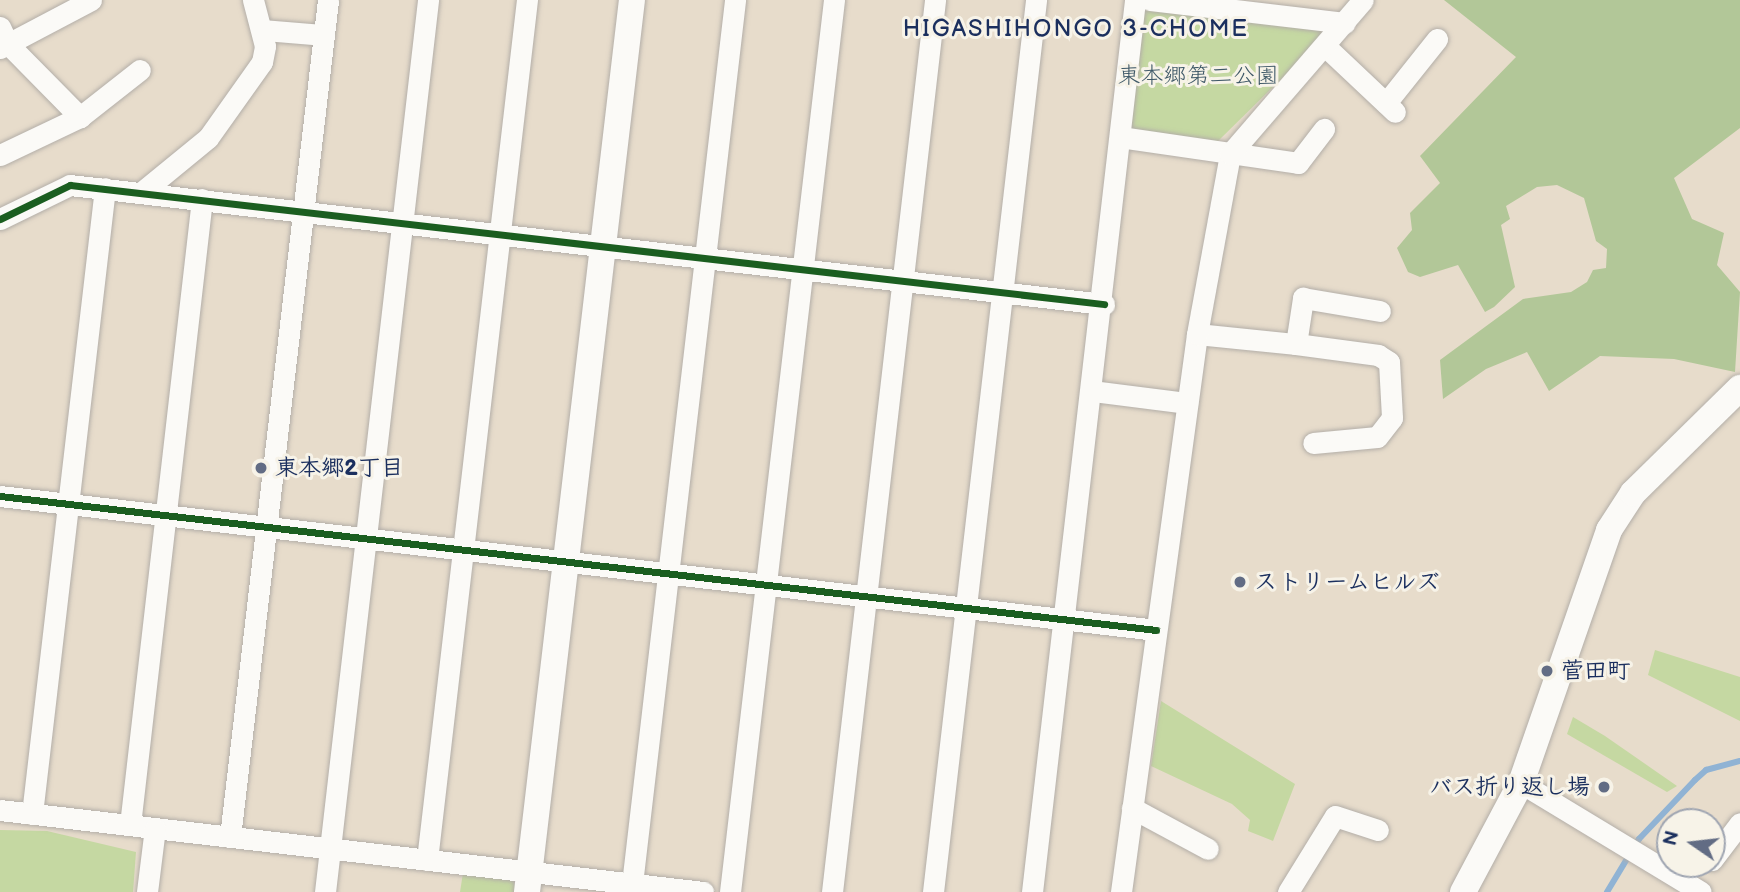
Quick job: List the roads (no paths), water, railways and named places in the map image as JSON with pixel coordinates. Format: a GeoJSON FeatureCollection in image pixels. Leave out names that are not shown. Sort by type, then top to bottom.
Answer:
{"type":"FeatureCollection","features":[{"type":"Feature","properties":{"kind":"street"},"geometry":{"type":"LineString","coordinates":[[80,117],[3,40],[91,0]]}},
{"type":"Feature","properties":{"kind":"street"},"geometry":{"type":"LineString","coordinates":[[142,192],[208,138],[262,62],[263,30],[253,0]]}},
{"type":"Feature","properties":{"kind":"street"},"geometry":{"type":"LineString","coordinates":[[230,837],[328,0]]}},
{"type":"Feature","properties":{"kind":"street"},"geometry":{"type":"LineString","coordinates":[[325,892],[428,0]]}},
{"type":"Feature","properties":{"kind":"street"},"geometry":{"type":"LineString","coordinates":[[427,860],[527,0]]}},
{"type":"Feature","properties":{"kind":"street"},"geometry":{"type":"LineString","coordinates":[[528,882],[632,0]]}},
{"type":"Feature","properties":{"kind":"street"},"geometry":{"type":"LineString","coordinates":[[632,884],[735,0]]}},
{"type":"Feature","properties":{"kind":"street"},"geometry":{"type":"LineString","coordinates":[[730,892],[834,0]]}},
{"type":"Feature","properties":{"kind":"street"},"geometry":{"type":"LineString","coordinates":[[832,892],[935,0]]}},
{"type":"Feature","properties":{"kind":"street"},"geometry":{"type":"LineString","coordinates":[[933,892],[1037,0]]}},
{"type":"Feature","properties":{"kind":"street"},"geometry":{"type":"LineString","coordinates":[[1032,892],[1104,304],[1135,0]]}},
{"type":"Feature","properties":{"kind":"street"},"geometry":{"type":"LineString","coordinates":[[1150,0],[1204,3],[1345,23]]}},
{"type":"Feature","properties":{"kind":"street"},"geometry":{"type":"LineString","coordinates":[[1121,892],[1197,334],[1230,154],[1363,0]]}},
{"type":"Feature","properties":{"kind":"street"},"geometry":{"type":"LineString","coordinates":[[263,30],[324,36]]}},
{"type":"Feature","properties":{"kind":"street"},"geometry":{"type":"LineString","coordinates":[[1325,46],[1391,108],[1437,39]]}},
{"type":"Feature","properties":{"kind":"street"},"geometry":{"type":"LineString","coordinates":[[0,155],[80,117],[140,70]]}},
{"type":"Feature","properties":{"kind":"street"},"geometry":{"type":"LineString","coordinates":[[1120,138],[1298,163],[1324,129]]}},
{"type":"Feature","properties":{"kind":"street"},"geometry":{"type":"LineString","coordinates":[[0,220],[70,185],[1104,304]]}},
{"type":"Feature","properties":{"kind":"street"},"geometry":{"type":"LineString","coordinates":[[32,814],[105,188]]}},
{"type":"Feature","properties":{"kind":"street"},"geometry":{"type":"LineString","coordinates":[[130,825],[202,199]]}},
{"type":"Feature","properties":{"kind":"street"},"geometry":{"type":"LineString","coordinates":[[1296,344],[1303,298],[1380,311]]}},
{"type":"Feature","properties":{"kind":"street"},"geometry":{"type":"LineString","coordinates":[[1197,334],[1296,344],[1389,362],[1392,418],[1377,437],[1335,432],[1313,443]]}},
{"type":"Feature","properties":{"kind":"street"},"geometry":{"type":"LineString","coordinates":[[1092,391],[1187,404]]}},
{"type":"Feature","properties":{"kind":"street"},"geometry":{"type":"LineString","coordinates":[[1463,892],[1521,783],[1609,530],[1642,484],[1738,393]]}},
{"type":"Feature","properties":{"kind":"street"},"geometry":{"type":"LineString","coordinates":[[0,496],[1156,630]]}},
{"type":"Feature","properties":{"kind":"street"},"geometry":{"type":"LineString","coordinates":[[1521,783],[1694,890]]}},
{"type":"Feature","properties":{"kind":"street"},"geometry":{"type":"LineString","coordinates":[[1132,808],[1208,849]]}},
{"type":"Feature","properties":{"kind":"street"},"geometry":{"type":"LineString","coordinates":[[0,810],[427,860],[528,882],[632,884],[703,892]]}},
{"type":"Feature","properties":{"kind":"street"},"geometry":{"type":"LineString","coordinates":[[1288,892],[1335,816],[1378,830]]}},
{"type":"Feature","properties":{"kind":"street"},"geometry":{"type":"LineString","coordinates":[[1726,841],[1740,823]]}},
{"type":"Feature","properties":{"kind":"street"},"geometry":{"type":"LineString","coordinates":[[147,892],[155,828]]}},
{"type":"Feature","properties":{"kind":"waterway"},"geometry":{"type":"LineString","coordinates":[[1607,892],[1639,839],[1695,780],[1706,770],[1740,761]]}},
{"type":"Feature","properties":{"kind":"place","name":"東本郷2丁目"},"geometry":{"type":"Point","coordinates":[261,468]}},
{"type":"Feature","properties":{"kind":"place","name":"ストリームヒルズ"},"geometry":{"type":"Point","coordinates":[1240,582]}},
{"type":"Feature","properties":{"kind":"place","name":"菅田町"},"geometry":{"type":"Point","coordinates":[1547,671]}},
{"type":"Feature","properties":{"kind":"place","name":"バス折り返し場"},"geometry":{"type":"Point","coordinates":[1604,787]}},
{"type":"Feature","properties":{"kind":"district","name":"HIGASHIHONGO 3-CHOME"},"geometry":{"type":"Point","coordinates":[1076,29]}},
{"type":"Feature","properties":{"kind":"park label","name":"東本郷第二公園"},"geometry":{"type":"Point","coordinates":[1198,76]}}]}
